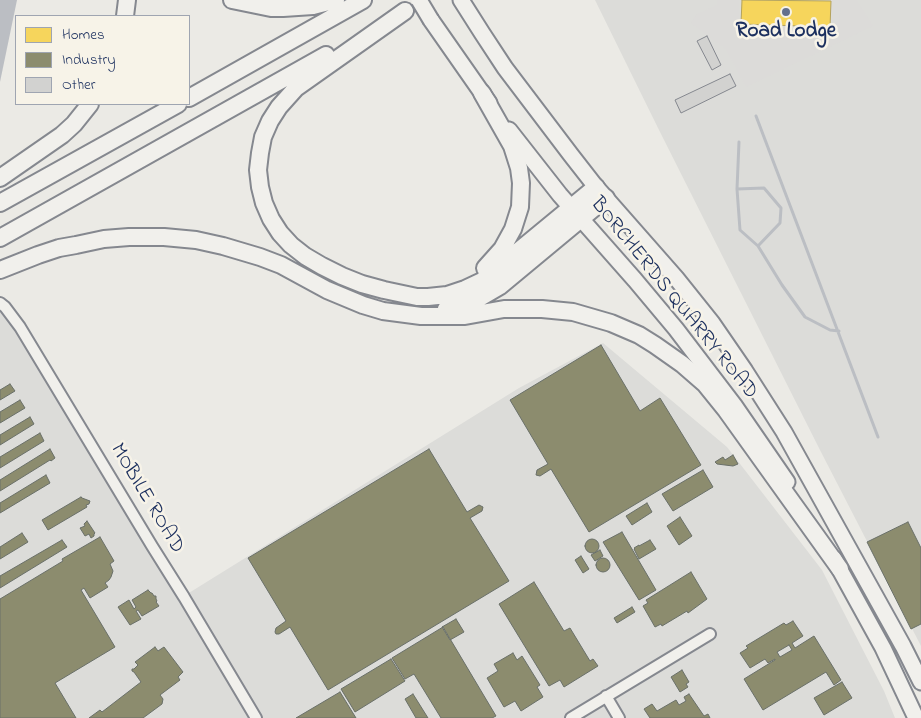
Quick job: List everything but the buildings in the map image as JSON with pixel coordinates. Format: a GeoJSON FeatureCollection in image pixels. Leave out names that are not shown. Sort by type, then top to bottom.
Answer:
{"type":"FeatureCollection","features":[{"type":"Feature","properties":{"kind":"main road"},"geometry":{"type":"LineString","coordinates":[[125,15],[127,0]]}},
{"type":"Feature","properties":{"kind":"main road"},"geometry":{"type":"LineString","coordinates":[[232,0],[265,7],[283,8],[308,6],[336,0]]}},
{"type":"Feature","properties":{"kind":"main road"},"geometry":{"type":"LineString","coordinates":[[190,97],[363,0]]}},
{"type":"Feature","properties":{"kind":"main road","name":"BORCHERDS QUARRY ROAD"},"geometry":{"type":"LineString","coordinates":[[419,0],[482,93],[527,154],[651,298],[725,392],[825,543],[883,648],[916,718]]}},
{"type":"Feature","properties":{"kind":"main road"},"geometry":{"type":"LineString","coordinates":[[0,238],[427,0]]}},
{"type":"Feature","properties":{"kind":"main road","name":"BORCHERDS QUARRY ROAD"},"geometry":{"type":"LineString","coordinates":[[462,2],[505,68],[554,133],[601,192],[695,300],[753,382],[789,440],[921,682]]}},
{"type":"Feature","properties":{"kind":"main road"},"geometry":{"type":"LineString","coordinates":[[405,11],[290,94],[274,114],[266,129],[261,145],[259,162],[260,187],[264,204],[275,226],[291,246],[331,271],[362,284],[417,296],[447,295],[473,286],[490,276],[576,213],[601,192]]}},
{"type":"Feature","properties":{"kind":"main road"},"geometry":{"type":"LineString","coordinates":[[384,290],[401,293],[419,293],[442,290],[458,284],[486,267],[497,256],[510,236],[521,199],[519,168],[512,146],[482,93]]}},
{"type":"Feature","properties":{"kind":"main road"},"geometry":{"type":"LineString","coordinates":[[0,178],[62,135],[74,124],[89,105]]}},
{"type":"Feature","properties":{"kind":"main road"},"geometry":{"type":"LineString","coordinates":[[0,203],[176,105]]}},
{"type":"Feature","properties":{"kind":"main road"},"geometry":{"type":"LineString","coordinates":[[409,314],[439,311],[466,304],[486,295],[505,283],[576,213]]}},
{"type":"Feature","properties":{"kind":"main road"},"geometry":{"type":"LineString","coordinates":[[0,270],[59,248],[104,239],[150,236],[196,240],[223,246],[281,265],[327,290],[383,311],[422,316],[465,316],[509,309],[542,309],[568,311],[621,327],[655,345],[688,368],[705,384],[840,569]]}},
{"type":"Feature","properties":{"kind":"street","name":"MOBILE ROAD"},"geometry":{"type":"LineString","coordinates":[[0,303],[20,328],[256,718]]}},
{"type":"Feature","properties":{"kind":"street"},"geometry":{"type":"LineString","coordinates":[[571,718],[710,634]]}},
{"type":"Feature","properties":{"kind":"street"},"geometry":{"type":"LineString","coordinates":[[606,696],[620,718]]}},
{"type":"Feature","properties":{"kind":"shaded area"},"geometry":{"type":"Polygon","coordinates":[[[0,0],[17,0],[0,82],[0,0]]]}},
{"type":"Feature","properties":{"kind":"shaded area"},"geometry":{"type":"Polygon","coordinates":[[[595,0],[921,0],[921,646],[821,452],[595,0]]]}},
{"type":"Feature","properties":{"kind":"shaded area"},"geometry":{"type":"Polygon","coordinates":[[[717,0],[739,0],[739,26],[832,27],[839,20],[841,8],[839,0],[856,0],[873,26],[746,87],[726,49],[691,23],[697,14],[717,5],[717,0]]]}},
{"type":"Feature","properties":{"kind":"shaded area"},"geometry":{"type":"Polygon","coordinates":[[[0,304],[184,596],[519,388],[603,343],[727,447],[822,570],[884,691],[895,718],[0,718],[0,304]]]}},
{"type":"Feature","properties":{"kind":"waterway"},"geometry":{"type":"LineString","coordinates":[[756,116],[878,437]]}},
{"type":"Feature","properties":{"kind":"waterway"},"geometry":{"type":"LineString","coordinates":[[739,142],[737,189],[740,230],[758,246]]}},
{"type":"Feature","properties":{"kind":"waterway"},"geometry":{"type":"LineString","coordinates":[[737,189],[764,188],[781,208],[780,223],[758,246],[782,285],[805,317],[830,330],[839,331]]}},
{"type":"Feature","properties":{"kind":"place","name":"Road Lodge"},"geometry":{"type":"Point","coordinates":[786,12]}}]}
